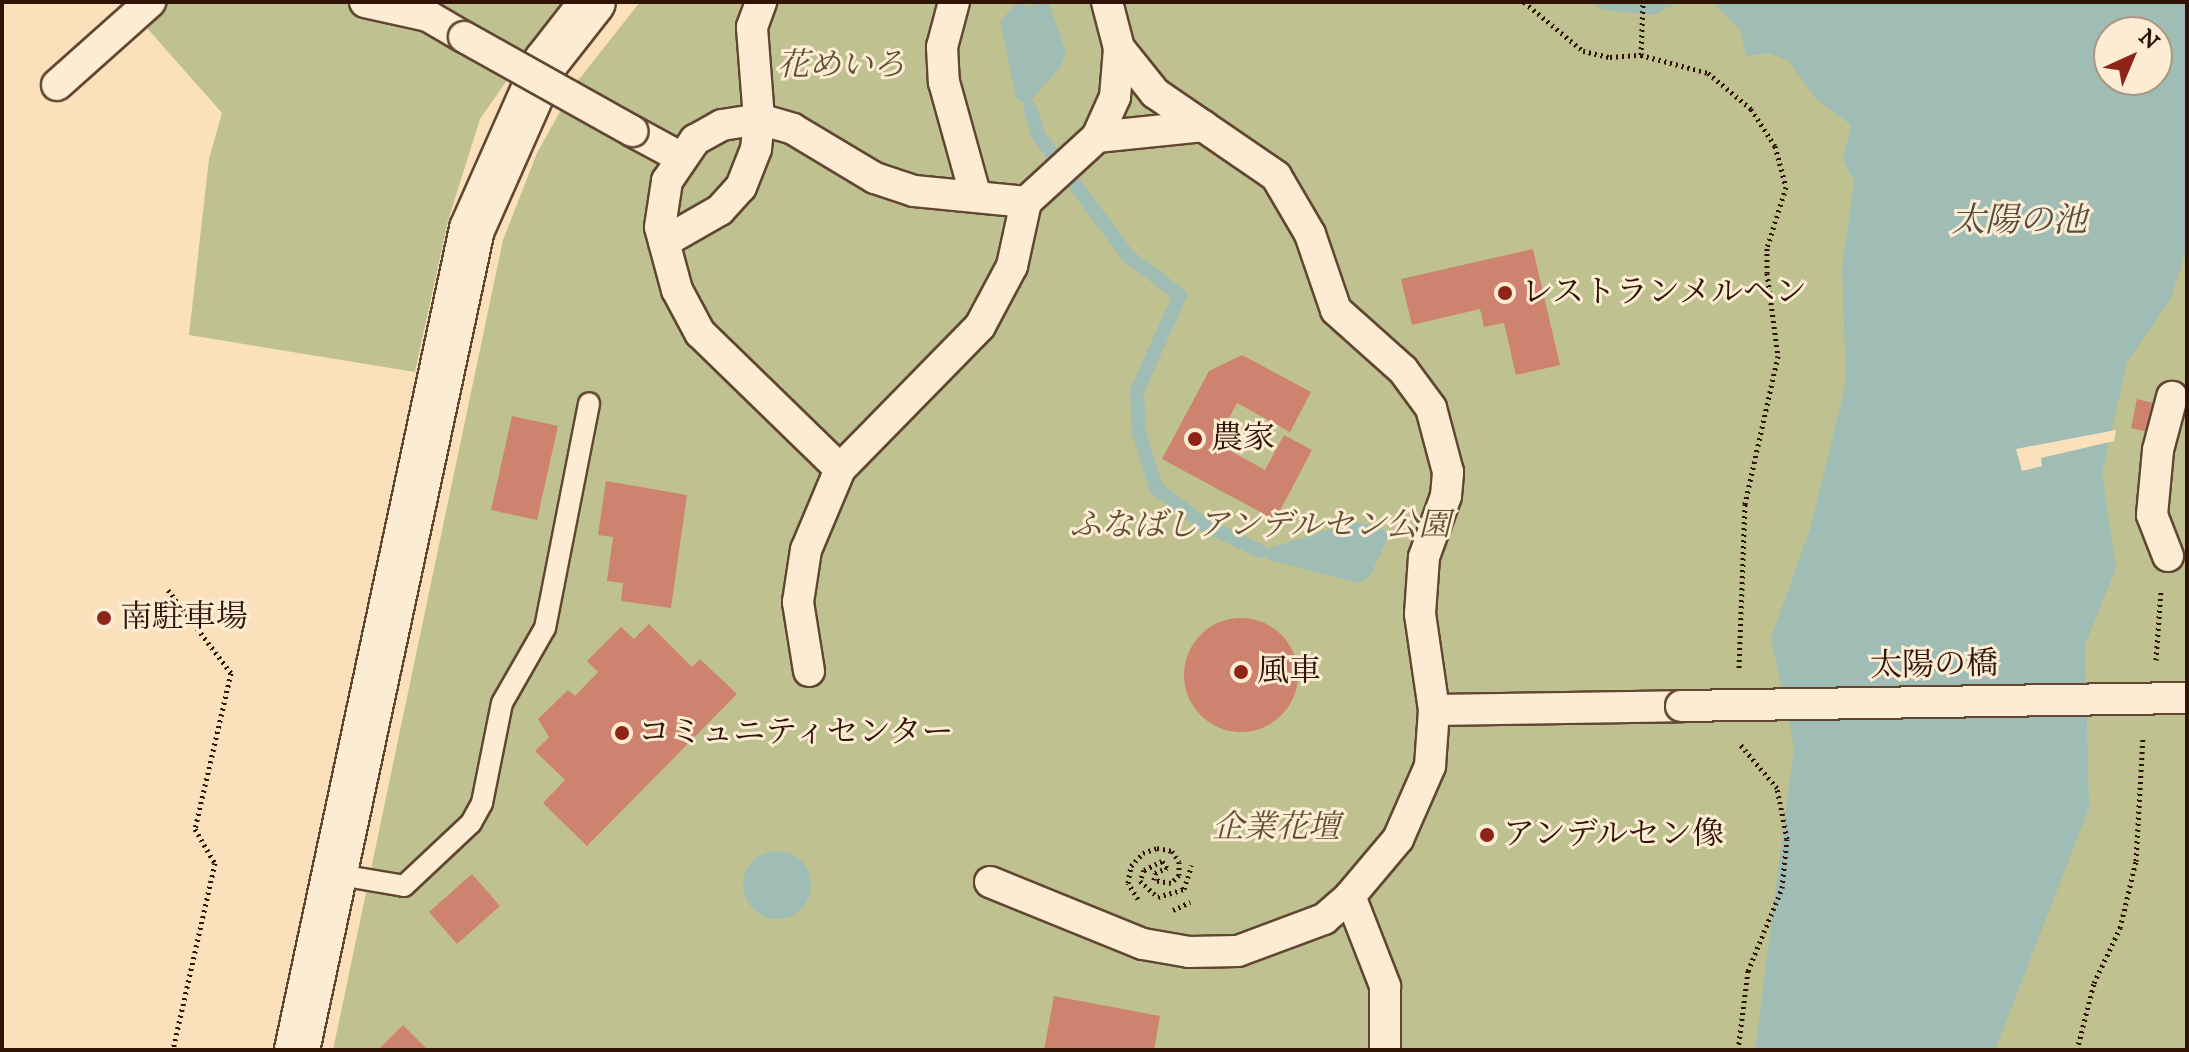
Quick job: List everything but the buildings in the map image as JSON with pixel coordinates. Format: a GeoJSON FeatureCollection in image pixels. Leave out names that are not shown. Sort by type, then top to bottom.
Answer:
{"type":"FeatureCollection","features":[{"type":"Feature","properties":{"kind":"street"},"geometry":{"type":"LineString","coordinates":[[57,85],[150,2]]}},
{"type":"Feature","properties":{"kind":"street"},"geometry":{"type":"LineString","coordinates":[[365,2],[428,16],[682,158]]}},
{"type":"Feature","properties":{"kind":"street"},"geometry":{"type":"LineString","coordinates":[[297,1050],[472,229],[546,62],[593,2]]}},
{"type":"Feature","properties":{"kind":"street"},"geometry":{"type":"LineString","coordinates":[[664,242],[720,210],[741,187],[756,149],[759,119],[752,27],[761,2]]}},
{"type":"Feature","properties":{"kind":"street"},"geometry":{"type":"LineString","coordinates":[[954,2],[942,47],[944,82],[975,194]]}},
{"type":"Feature","properties":{"kind":"street"},"geometry":{"type":"LineString","coordinates":[[809,671],[798,602],[804,563],[840,469],[875,427],[980,326],[1012,266],[1026,202],[1097,137],[1115,97],[1119,48],[1107,2]]}},
{"type":"Feature","properties":{"kind":"street"},"geometry":{"type":"LineString","coordinates":[[990,882],[1095,928],[1189,952],[1238,951],[1324,919],[1350,896],[1398,839],[1430,766],[1434,710],[1421,600],[1424,557],[1446,496],[1448,472],[1431,408],[1403,370],[1336,310],[1310,234],[1276,176],[1155,93],[1119,48]]}},
{"type":"Feature","properties":{"kind":"street"},"geometry":{"type":"LineString","coordinates":[[840,469],[700,333],[677,290],[660,227],[667,181],[682,158],[695,140],[722,125],[759,119],[793,129],[875,178],[914,191],[975,194],[1026,202]]}},
{"type":"Feature","properties":{"kind":"street"},"geometry":{"type":"LineString","coordinates":[[1097,137],[1203,126]]}},
{"type":"Feature","properties":{"kind":"street"},"geometry":{"type":"LineString","coordinates":[[2168,556],[2152,515],[2158,450],[2172,397]]}},
{"type":"Feature","properties":{"kind":"street","name":"太陽の橋"},"geometry":{"type":"LineString","coordinates":[[1434,710],[2187,698]]}},
{"type":"Feature","properties":{"kind":"street"},"geometry":{"type":"LineString","coordinates":[[1350,896],[1385,986],[1385,1050]]}},
{"type":"Feature","properties":{"kind":"lane"},"geometry":{"type":"LineString","coordinates":[[334,874],[404,886],[471,823],[482,803],[502,703],[545,628],[589,403]]}},
{"type":"Feature","properties":{"kind":"path"},"geometry":{"type":"LineString","coordinates":[[1524,2],[1583,51],[1610,57],[1641,55],[1708,73],[1751,109],[1775,146],[1786,187],[1767,248],[1778,356],[1745,504],[1739,675]]}},
{"type":"Feature","properties":{"kind":"path"},"geometry":{"type":"LineString","coordinates":[[1641,55],[1643,2]]}},
{"type":"Feature","properties":{"kind":"path"},"geometry":{"type":"LineString","coordinates":[[2155,668],[2168,556]]}},
{"type":"Feature","properties":{"kind":"path"},"geometry":{"type":"LineString","coordinates":[[168,590],[231,673],[195,829],[215,863],[173,1050]]}},
{"type":"Feature","properties":{"kind":"path"},"geometry":{"type":"LineString","coordinates":[[2077,1050],[2094,983],[2120,928],[2136,861],[2143,730]]}},
{"type":"Feature","properties":{"kind":"path"},"geometry":{"type":"LineString","coordinates":[[1736,737],[1777,788],[1787,839],[1782,888],[1748,971],[1738,1050]]}},
{"type":"Feature","properties":{"kind":"path"},"geometry":{"type":"LineString","coordinates":[[1147,905],[1128,883],[1131,866],[1143,853],[1157,848],[1172,851],[1179,862],[1179,875],[1171,883],[1154,880],[1155,873],[1167,868],[1162,861],[1144,870],[1140,881],[1158,897],[1184,889],[1192,865]]}},
{"type":"Feature","properties":{"kind":"path"},"geometry":{"type":"LineString","coordinates":[[1164,910],[1190,902]]}},
{"type":"Feature","properties":{"kind":"green space"},"geometry":{"type":"Polygon","coordinates":[[[124,2],[562,2],[480,119],[448,221],[415,372],[189,335],[209,159],[222,113],[124,2]]]}},
{"type":"Feature","properties":{"kind":"green space","name":"ふなばしアンデルセン公園"},"geometry":{"type":"Polygon","coordinates":[[[640,2],[2187,2],[2187,1050],[333,1050],[503,240],[537,153],[576,83],[640,2]]]}},
{"type":"Feature","properties":{"kind":"water"},"geometry":{"type":"Polygon","coordinates":[[[1035,2],[1048,2],[1066,52],[1061,66],[1027,105],[1016,98],[1000,21],[1017,3],[1032,7],[1035,2]]]}},
{"type":"Feature","properties":{"kind":"water"},"geometry":{"type":"Polygon","coordinates":[[[1590,2],[1713,2],[1677,3],[1654,15],[1604,10],[1590,2]]]}},
{"type":"Feature","properties":{"kind":"water","name":"太陽の池"},"geometry":{"type":"Polygon","coordinates":[[[1713,2],[2187,2],[2187,249],[2170,300],[2127,362],[2102,474],[2116,568],[2085,645],[2089,808],[1995,1050],[1755,1050],[1794,747],[1771,638],[1810,529],[1846,382],[1842,267],[1854,182],[1843,160],[1851,125],[1815,98],[1789,61],[1769,53],[1746,56],[1740,30],[1713,2]]]}},
{"type":"Feature","properties":{"kind":"water"},"geometry":{"type":"Polygon","coordinates":[[[1353,522],[1379,526],[1389,535],[1370,576],[1359,583],[1270,560],[1260,551],[1353,522]]]}},
{"type":"Feature","properties":{"kind":"water"},"geometry":{"type":"Polygon","coordinates":[[[784,851],[805,866],[811,885],[809,898],[801,909],[784,919],[770,919],[753,909],[745,898],[743,878],[753,861],[764,853],[784,851]]]}},
{"type":"Feature","properties":{"kind":"pier"},"geometry":{"type":"Polygon","coordinates":[[[2116,430],[2114,441],[2041,458],[2042,466],[2022,471],[2016,449],[2116,430]]]}},
{"type":"Feature","properties":{"kind":"waterway"},"geometry":{"type":"LineString","coordinates":[[1030,109],[1039,136],[1128,256],[1180,295],[1137,391],[1139,433],[1156,488],[1203,524],[1260,551]]}},
{"type":"Feature","properties":{"kind":"place","name":"レストランメルヘン"},"geometry":{"type":"Point","coordinates":[1505,293]}},
{"type":"Feature","properties":{"kind":"place","name":"農家"},"geometry":{"type":"Point","coordinates":[1195,439]}},
{"type":"Feature","properties":{"kind":"place","name":"南駐車場"},"geometry":{"type":"Point","coordinates":[104,618]}},
{"type":"Feature","properties":{"kind":"place","name":"風車"},"geometry":{"type":"Point","coordinates":[1241,672]}},
{"type":"Feature","properties":{"kind":"place","name":"コミュニティセンター"},"geometry":{"type":"Point","coordinates":[622,733]}},
{"type":"Feature","properties":{"kind":"place","name":"アンデルセン像"},"geometry":{"type":"Point","coordinates":[1487,835]}},
{"type":"Feature","properties":{"kind":"park label","name":"花めいろ"},"geometry":{"type":"Point","coordinates":[841,66]}},
{"type":"Feature","properties":{"kind":"park label","name":"企業花壇"},"geometry":{"type":"Point","coordinates":[1276,828]}}]}
